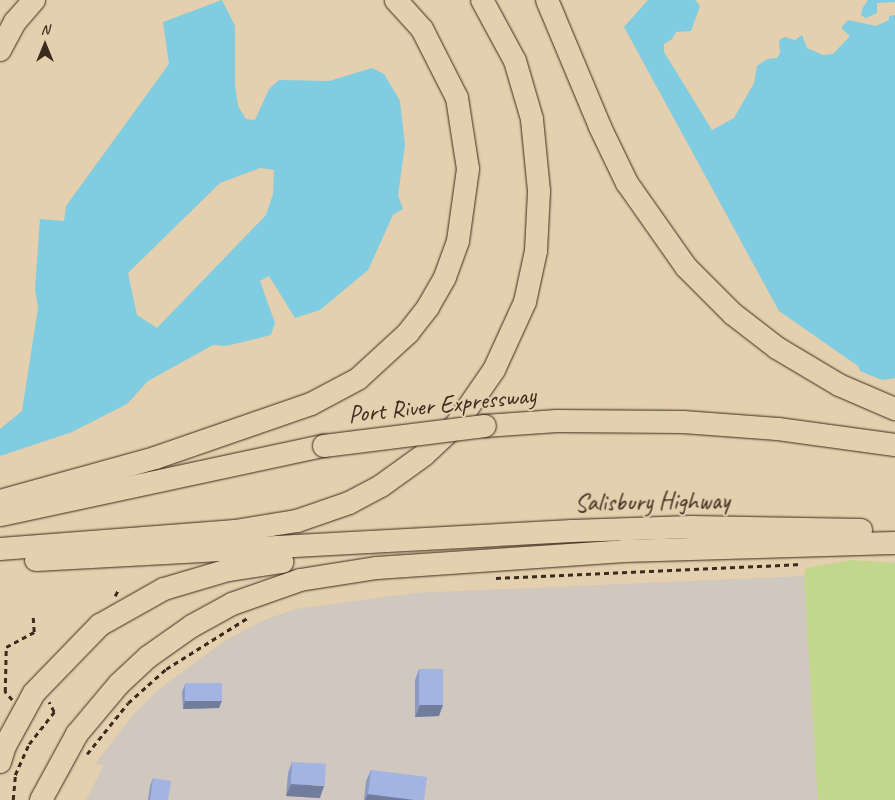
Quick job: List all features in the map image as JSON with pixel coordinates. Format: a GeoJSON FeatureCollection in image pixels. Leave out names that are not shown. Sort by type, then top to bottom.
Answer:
{"type":"FeatureCollection","features":[{"type":"Feature","properties":{"kind":"highway"},"geometry":{"type":"LineString","coordinates":[[0,50],[16,22],[34,0]]}},
{"type":"Feature","properties":{"kind":"highway"},"geometry":{"type":"LineString","coordinates":[[0,501],[155,458],[311,404],[358,379],[408,333],[432,300],[458,241],[468,169],[457,98],[422,29],[396,0]]}},
{"type":"Feature","properties":{"kind":"highway"},"geometry":{"type":"LineString","coordinates":[[0,549],[235,531],[297,521],[349,503],[381,486],[424,456],[456,425],[494,370],[525,302],[536,251],[538,191],[532,119],[515,61],[482,0]]}},
{"type":"Feature","properties":{"kind":"highway"},"geometry":{"type":"LineString","coordinates":[[547,0],[613,156],[641,206],[686,266],[733,314],[776,348],[838,385],[895,409]]}},
{"type":"Feature","properties":{"kind":"highway","name":"Port River Expressway"},"geometry":{"type":"LineString","coordinates":[[0,515],[324,446],[485,426],[557,421],[683,422],[788,430],[895,445]]}},
{"type":"Feature","properties":{"kind":"highway","name":"Salisbury Highway"},"geometry":{"type":"LineString","coordinates":[[411,541],[691,527],[895,531]]}},
{"type":"Feature","properties":{"kind":"highway"},"geometry":{"type":"LineString","coordinates":[[0,562],[411,541]]}},
{"type":"Feature","properties":{"kind":"highway"},"geometry":{"type":"LineString","coordinates":[[0,762],[5,746],[34,693],[100,625],[164,589],[228,570],[411,541]]}},
{"type":"Feature","properties":{"kind":"highway"},"geometry":{"type":"LineString","coordinates":[[41,800],[77,734],[120,684],[148,657],[192,626],[263,592],[348,571],[624,551],[895,543]]}},
{"type":"Feature","properties":{"kind":"path"},"geometry":{"type":"LineString","coordinates":[[490,577],[785,567],[808,563]]}},
{"type":"Feature","properties":{"kind":"path"},"geometry":{"type":"LineString","coordinates":[[111,603],[118,590]]}},
{"type":"Feature","properties":{"kind":"path"},"geometry":{"type":"LineString","coordinates":[[83,759],[128,703],[166,669],[253,614]]}},
{"type":"Feature","properties":{"kind":"path"},"geometry":{"type":"LineString","coordinates":[[13,800],[16,775],[29,744],[54,712],[54,707],[24,687],[15,700],[10,700],[5,692],[6,647],[34,632],[33,618]]}},
{"type":"Feature","properties":{"kind":"shaded area"},"geometry":{"type":"Polygon","coordinates":[[[804,576],[818,800],[86,800],[104,765],[95,764],[132,716],[159,689],[223,642],[264,620],[296,609],[414,593],[804,576]]]}},
{"type":"Feature","properties":{"kind":"green space"},"geometry":{"type":"Polygon","coordinates":[[[852,560],[895,563],[895,800],[818,800],[804,576],[806,568],[852,560]]]}},
{"type":"Feature","properties":{"kind":"water"},"geometry":{"type":"Polygon","coordinates":[[[222,0],[235,26],[235,85],[238,106],[246,119],[255,120],[269,89],[279,80],[329,81],[372,68],[384,74],[400,101],[405,145],[398,195],[403,209],[393,215],[368,270],[320,310],[295,318],[269,276],[260,281],[275,323],[271,335],[226,346],[213,345],[148,381],[127,404],[72,432],[0,456],[0,429],[22,411],[38,308],[35,289],[40,219],[64,221],[66,206],[169,64],[163,22],[222,0]],[[260,168],[220,183],[128,273],[137,315],[157,328],[266,215],[273,194],[274,170],[260,168]]]}},
{"type":"Feature","properties":{"kind":"water"},"geometry":{"type":"Polygon","coordinates":[[[648,0],[695,0],[700,6],[691,31],[676,32],[672,39],[664,44],[664,52],[712,130],[734,118],[754,83],[757,66],[767,59],[777,58],[780,53],[779,40],[785,37],[795,40],[802,35],[807,48],[823,55],[833,54],[850,36],[841,28],[848,20],[876,26],[889,20],[889,16],[895,15],[895,378],[882,380],[860,371],[858,366],[779,311],[624,27],[648,0]]]}},
{"type":"Feature","properties":{"kind":"water"},"geometry":{"type":"Polygon","coordinates":[[[868,0],[895,0],[895,2],[877,3],[877,13],[866,18],[861,15],[862,9],[868,0]]]}},
{"type":"Feature","properties":{"kind":"building"},"geometry":{"type":"Polygon","coordinates":[[[419,669],[443,669],[443,705],[419,705],[419,669]]]}},
{"type":"Feature","properties":{"kind":"building"},"geometry":{"type":"Polygon","coordinates":[[[185,683],[222,683],[222,701],[185,701],[185,683]]]}},
{"type":"Feature","properties":{"kind":"building"},"geometry":{"type":"Polygon","coordinates":[[[292,762],[326,764],[325,786],[291,784],[292,762]]]}},
{"type":"Feature","properties":{"kind":"building"},"geometry":{"type":"Polygon","coordinates":[[[371,770],[427,777],[424,800],[368,794],[371,770]]]}},
{"type":"Feature","properties":{"kind":"building"},"geometry":{"type":"Polygon","coordinates":[[[153,778],[171,781],[168,800],[150,800],[153,778]]]}}]}
